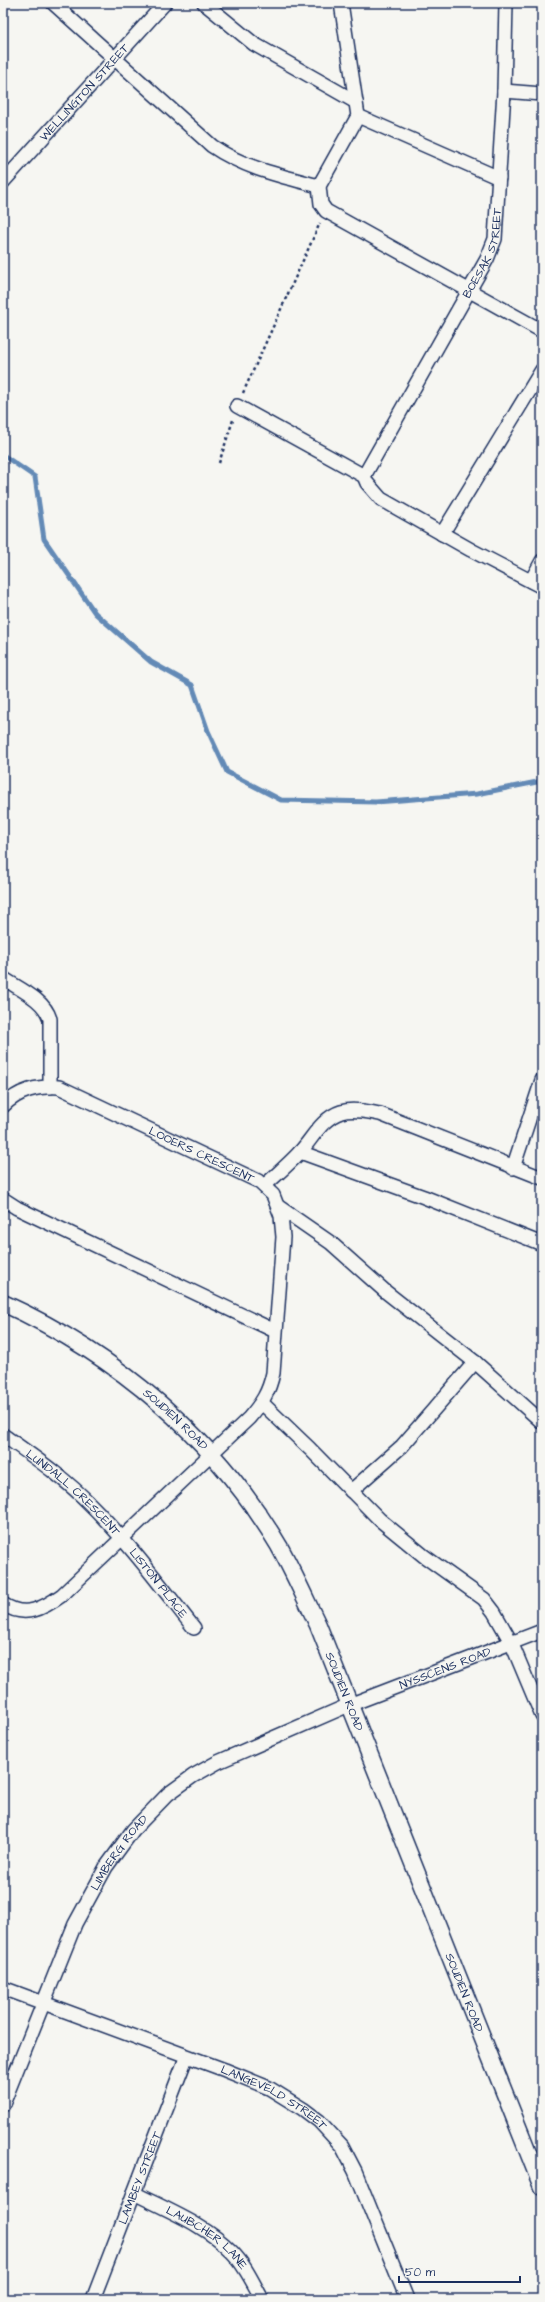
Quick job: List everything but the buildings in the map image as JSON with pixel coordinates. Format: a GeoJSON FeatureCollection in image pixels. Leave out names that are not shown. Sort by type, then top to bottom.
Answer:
{"type":"FeatureCollection","features":[{"type":"Feature","properties":{"kind":"street"},"geometry":{"type":"LineString","coordinates":[[53,3],[212,146],[231,159],[264,171],[319,186]]}},
{"type":"Feature","properties":{"kind":"street","name":"WELLINGTON STREET"},"geometry":{"type":"LineString","coordinates":[[3,182],[165,3]]}},
{"type":"Feature","properties":{"kind":"street"},"geometry":{"type":"LineString","coordinates":[[204,3],[254,44],[356,102]]}},
{"type":"Feature","properties":{"kind":"street"},"geometry":{"type":"LineString","coordinates":[[341,3],[358,116],[319,186],[321,204],[326,211],[542,330]]}},
{"type":"Feature","properties":{"kind":"street","name":"BOESAK STREET"},"geometry":{"type":"LineString","coordinates":[[364,476],[469,291],[495,239],[504,91],[506,3]]}},
{"type":"Feature","properties":{"kind":"street"},"geometry":{"type":"LineString","coordinates":[[504,91],[542,94]]}},
{"type":"Feature","properties":{"kind":"street"},"geometry":{"type":"LineString","coordinates":[[358,116],[499,178]]}},
{"type":"Feature","properties":{"kind":"street"},"geometry":{"type":"LineString","coordinates":[[442,534],[542,370]]}},
{"type":"Feature","properties":{"kind":"street"},"geometry":{"type":"LineString","coordinates":[[237,406],[364,476],[367,483],[381,499],[442,534],[536,584],[542,561]]}},
{"type":"Feature","properties":{"kind":"street"},"geometry":{"type":"LineString","coordinates":[[3,978],[37,1001],[47,1011],[50,1019],[50,1087]]}},
{"type":"Feature","properties":{"kind":"street"},"geometry":{"type":"LineString","coordinates":[[513,1168],[542,1080]]}},
{"type":"Feature","properties":{"kind":"street","name":"LOOERS CRESCENT"},"geometry":{"type":"LineString","coordinates":[[3,1106],[12,1097],[28,1090],[59,1087],[258,1181],[273,1195],[279,1207],[283,1237],[273,1373],[269,1390],[262,1404],[250,1418],[211,1454]]}},
{"type":"Feature","properties":{"kind":"street"},"geometry":{"type":"LineString","coordinates":[[264,1186],[300,1152],[319,1129],[330,1119],[341,1112],[354,1110],[380,1114],[513,1168],[542,1178]]}},
{"type":"Feature","properties":{"kind":"street"},"geometry":{"type":"LineString","coordinates":[[300,1152],[424,1197],[542,1244]]}},
{"type":"Feature","properties":{"kind":"street"},"geometry":{"type":"LineString","coordinates":[[3,1199],[17,1208],[275,1331]]}},
{"type":"Feature","properties":{"kind":"street"},"geometry":{"type":"LineString","coordinates":[[279,1207],[331,1242],[386,1292],[475,1362],[542,1422]]}},
{"type":"Feature","properties":{"kind":"street","name":"SOUDIEN ROAD"},"geometry":{"type":"LineString","coordinates":[[3,1303],[37,1319],[112,1365],[143,1388],[178,1420],[211,1454],[246,1497],[278,1546],[318,1625],[542,2187]]}},
{"type":"Feature","properties":{"kind":"street"},"geometry":{"type":"LineString","coordinates":[[351,1492],[402,1446],[475,1362]]}},
{"type":"Feature","properties":{"kind":"street"},"geometry":{"type":"LineString","coordinates":[[262,1404],[310,1448],[351,1492],[380,1520],[484,1599],[494,1612],[511,1642],[542,1716]]}},
{"type":"Feature","properties":{"kind":"street","name":"LUNDALL CRESCENT"},"geometry":{"type":"LineString","coordinates":[[3,1435],[51,1469],[91,1505],[122,1539]]}},
{"type":"Feature","properties":{"kind":"street","name":"LUNDALL CRESCENT"},"geometry":{"type":"LineString","coordinates":[[3,1604],[15,1610],[24,1612],[45,1608],[62,1595],[211,1454]]}},
{"type":"Feature","properties":{"kind":"street","name":"LISTON PLACE"},"geometry":{"type":"LineString","coordinates":[[122,1539],[194,1628]]}},
{"type":"Feature","properties":{"kind":"street","name":"NYSSCENS ROAD"},"geometry":{"type":"LineString","coordinates":[[349,1705],[542,1631]]}},
{"type":"Feature","properties":{"kind":"street","name":"LIMBERG ROAD"},"geometry":{"type":"LineString","coordinates":[[3,2104],[75,1924],[106,1867],[133,1830],[168,1794],[193,1776],[218,1762],[349,1705]]}},
{"type":"Feature","properties":{"kind":"street","name":"LANGEVELD STREET"},"geometry":{"type":"LineString","coordinates":[[3,1988],[269,2088],[303,2109],[319,2121],[342,2146],[355,2171],[407,2299]]}},
{"type":"Feature","properties":{"kind":"street","name":"LAMBEY STREET"},"geometry":{"type":"LineString","coordinates":[[93,2299],[186,2058]]}},
{"type":"Feature","properties":{"kind":"street","name":"LAUBCHER LANE"},"geometry":{"type":"LineString","coordinates":[[134,2193],[213,2234],[233,2252],[246,2269],[262,2299]]}},
{"type":"Feature","properties":{"kind":"path"},"geometry":{"type":"LineString","coordinates":[[219,464],[237,406],[326,211]]}},
{"type":"Feature","properties":{"kind":"waterway"},"geometry":{"type":"LineString","coordinates":[[3,455],[35,477],[44,539],[95,613],[151,662],[192,685],[208,731],[227,772],[281,800],[376,802],[477,794],[542,781]]}}]}
